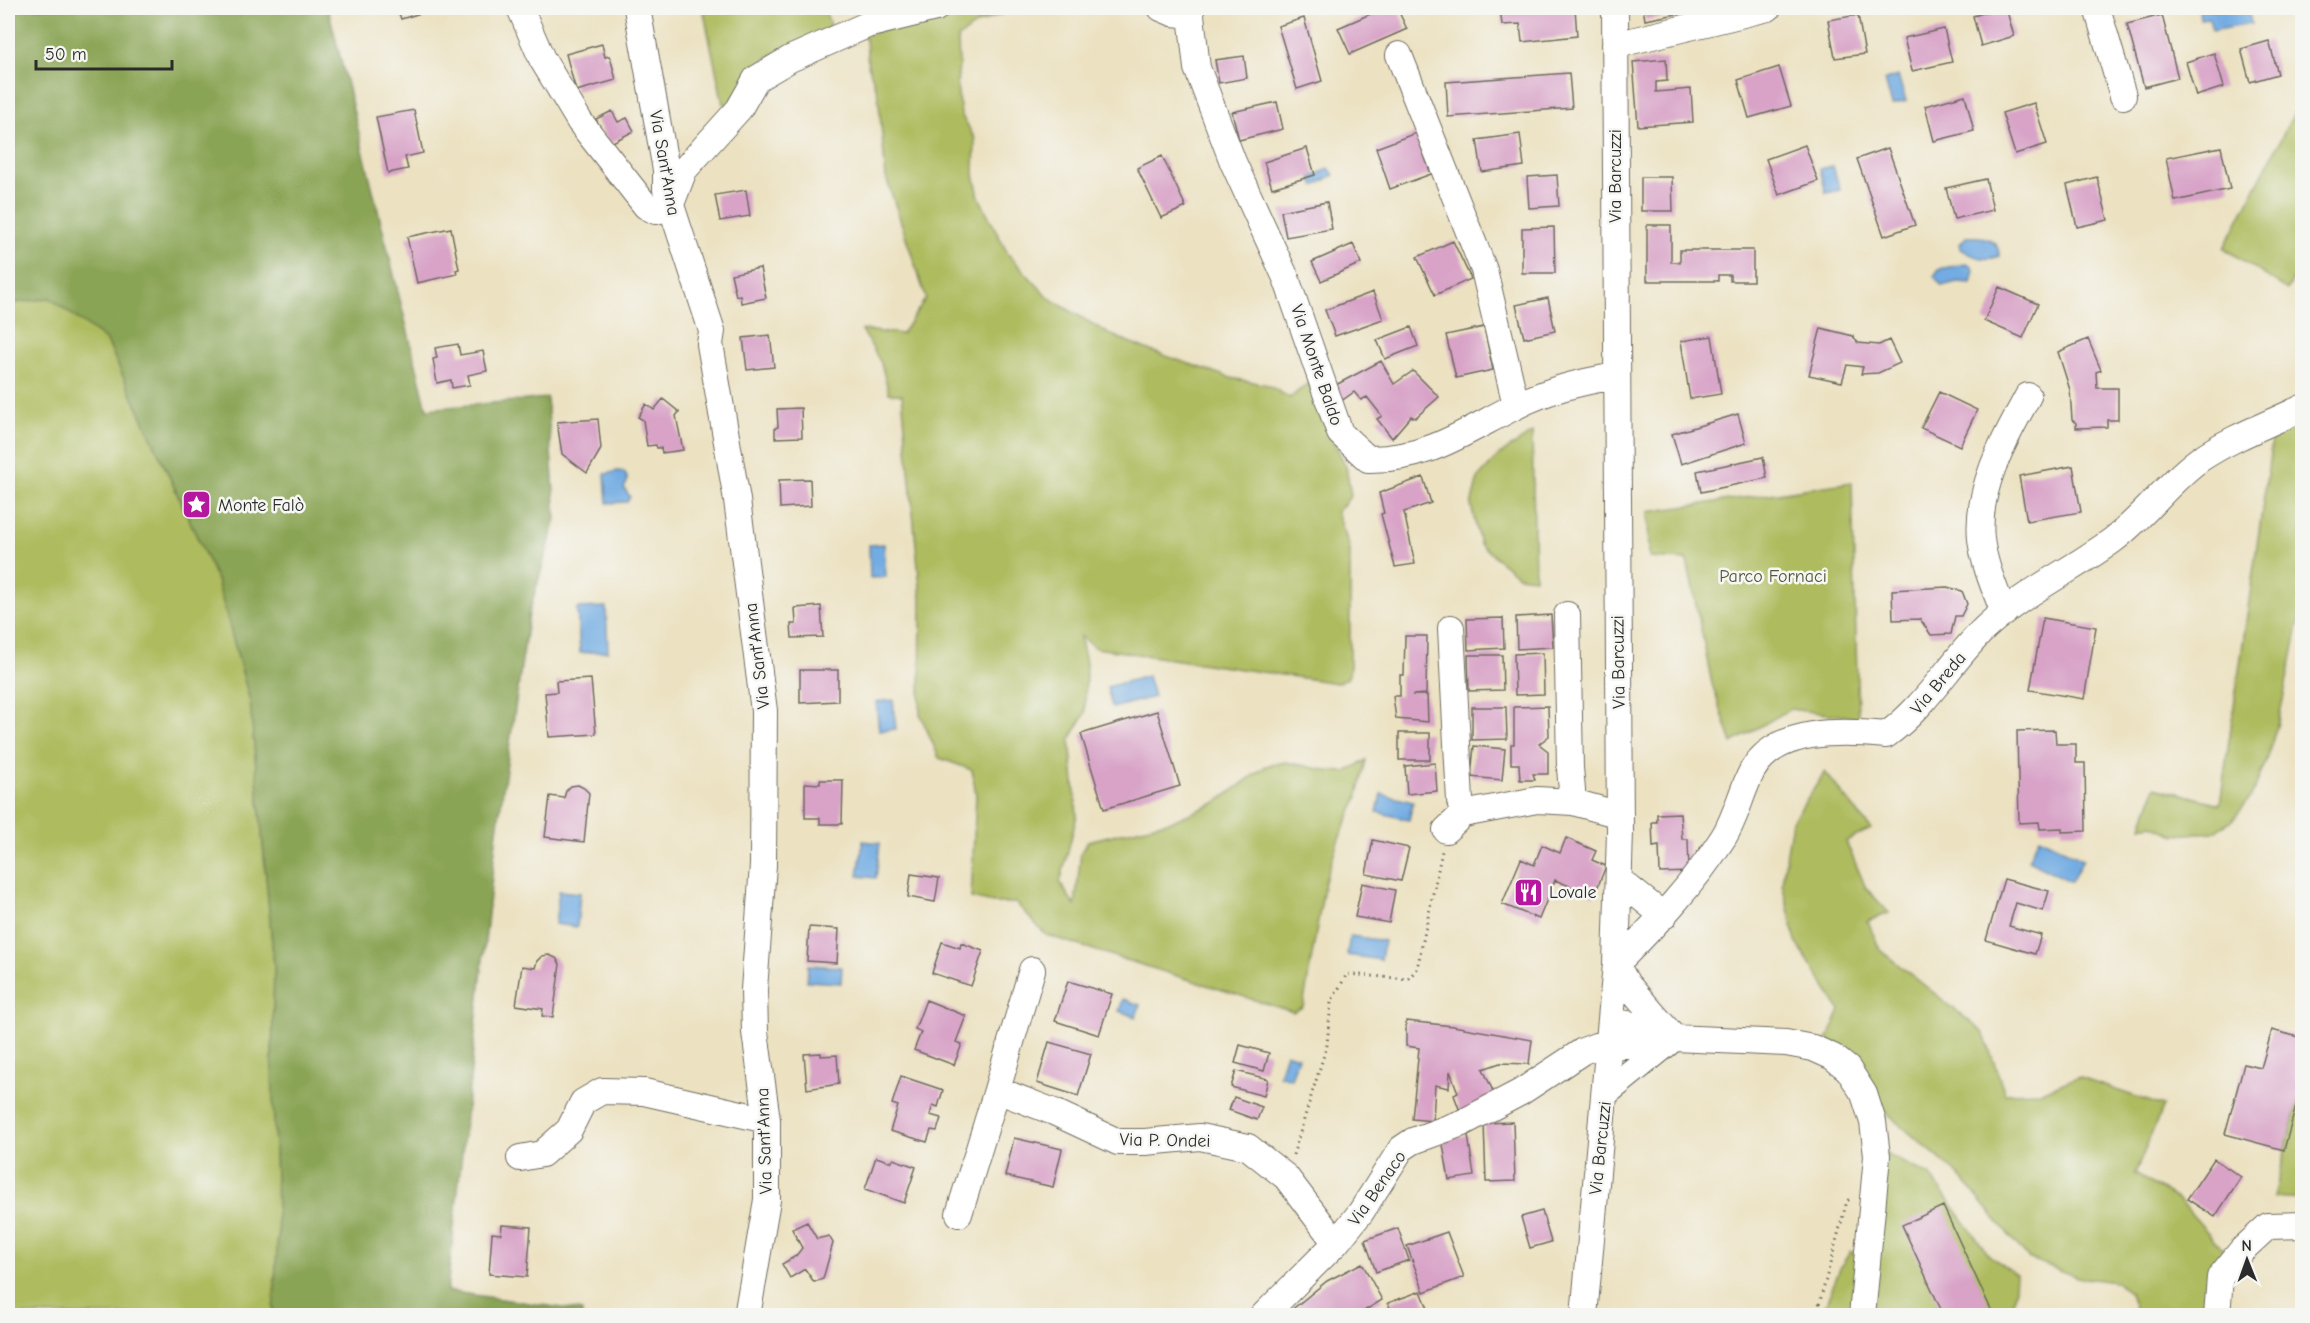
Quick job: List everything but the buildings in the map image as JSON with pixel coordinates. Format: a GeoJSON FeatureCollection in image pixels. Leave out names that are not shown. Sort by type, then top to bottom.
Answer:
{"type":"FeatureCollection","features":[{"type":"Feature","properties":{"kind":"street"},"geometry":{"type":"LineString","coordinates":[[520,8],[542,59],[580,123],[646,206],[656,211],[670,207],[684,170],[739,109],[756,79],[790,59],[867,25],[936,8]]}},
{"type":"Feature","properties":{"kind":"street","name":"Via Sant'Anna"},"geometry":{"type":"LineString","coordinates":[[637,8],[666,170],[666,190],[712,331],[710,344],[737,500],[764,711],[763,865],[754,990],[756,1032],[767,1120],[767,1205],[747,1316]]}},
{"type":"Feature","properties":{"kind":"street","name":"Via Monte Baldo"},"geometry":{"type":"LineString","coordinates":[[1161,8],[1173,13],[1194,11],[1197,68],[1233,162],[1286,278],[1340,433],[1368,459],[1392,459],[1443,445],[1516,405],[1576,382],[1616,376]]}},
{"type":"Feature","properties":{"kind":"street","name":"Via Barcuzzi"},"geometry":{"type":"LineString","coordinates":[[1584,1316],[1606,1093],[1616,964],[1619,880],[1615,8]]}},
{"type":"Feature","properties":{"kind":"street"},"geometry":{"type":"LineString","coordinates":[[1615,45],[1768,8]]}},
{"type":"Feature","properties":{"kind":"street"},"geometry":{"type":"LineString","coordinates":[[2097,8],[2123,96]]}},
{"type":"Feature","properties":{"kind":"street"},"geometry":{"type":"LineString","coordinates":[[1400,55],[1484,270],[1516,405]]}},
{"type":"Feature","properties":{"kind":"street"},"geometry":{"type":"LineString","coordinates":[[2004,613],[1986,565],[1981,538],[1981,519],[1992,469],[2028,396]]}},
{"type":"Feature","properties":{"kind":"street","name":"Via Breda"},"geometry":{"type":"LineString","coordinates":[[1616,964],[1664,916],[1724,837],[1758,760],[1782,744],[1810,734],[1852,732],[1886,735],[1905,722],[1985,628],[2004,613],[2032,591],[2114,540],[2150,508],[2177,478],[2201,459],[2302,408]]}},
{"type":"Feature","properties":{"kind":"street"},"geometry":{"type":"LineString","coordinates":[[1567,615],[1570,768],[1573,802]]}},
{"type":"Feature","properties":{"kind":"street"},"geometry":{"type":"LineString","coordinates":[[1451,628],[1460,801],[1455,822],[1537,800],[1573,802],[1620,815]]}},
{"type":"Feature","properties":{"kind":"street"},"geometry":{"type":"LineString","coordinates":[[1619,880],[1664,916]]}},
{"type":"Feature","properties":{"kind":"street"},"geometry":{"type":"LineString","coordinates":[[1616,964],[1628,984],[1674,1038]]}},
{"type":"Feature","properties":{"kind":"street"},"geometry":{"type":"LineString","coordinates":[[959,1214],[1032,970]]}},
{"type":"Feature","properties":{"kind":"street"},"geometry":{"type":"LineString","coordinates":[[1611,1021],[1655,1029],[1674,1038],[1786,1043],[1813,1048],[1833,1057],[1848,1069],[1863,1094],[1873,1122],[1877,1156],[1862,1316]]}},
{"type":"Feature","properties":{"kind":"street"},"geometry":{"type":"LineString","coordinates":[[1606,1093],[1674,1038]]}},
{"type":"Feature","properties":{"kind":"street","name":"Via Benaco"},"geometry":{"type":"LineString","coordinates":[[1263,1316],[1336,1244],[1361,1212],[1401,1149],[1413,1141],[1462,1123],[1521,1092],[1583,1051],[1596,1046],[1655,1044],[1674,1038]]}},
{"type":"Feature","properties":{"kind":"street","name":"Via P. Ondei"},"geometry":{"type":"LineString","coordinates":[[997,1090],[1054,1112],[1118,1142],[1200,1137],[1248,1146],[1286,1177],[1336,1244]]}},
{"type":"Feature","properties":{"kind":"street"},"geometry":{"type":"LineString","coordinates":[[520,1158],[542,1154],[569,1130],[583,1102],[602,1091],[644,1092],[767,1120]]}},
{"type":"Feature","properties":{"kind":"street"},"geometry":{"type":"LineString","coordinates":[[2217,1316],[2220,1277],[2242,1250],[2268,1226],[2302,1225]]}},
{"type":"Feature","properties":{"kind":"path"},"geometry":{"type":"LineString","coordinates":[[1286,1177],[1327,1045],[1331,1002],[1347,974],[1408,980],[1417,969],[1455,822]]}},
{"type":"Feature","properties":{"kind":"path"},"geometry":{"type":"LineString","coordinates":[[1816,1316],[1847,1201],[1875,1182]]}},
{"type":"Feature","properties":{"kind":"green space"},"geometry":{"type":"Polygon","coordinates":[[[8,8],[328,8],[427,409],[547,398],[556,519],[529,613],[497,831],[447,1291],[582,1311],[582,1315],[273,1315],[278,1233],[272,1067],[274,965],[250,701],[217,580],[107,341],[50,298],[8,304],[8,8]]]}},
{"type":"Feature","properties":{"kind":"green space"},"geometry":{"type":"Polygon","coordinates":[[[703,8],[824,8],[830,25],[825,32],[775,53],[758,64],[732,105],[723,104],[703,8]]]}},
{"type":"Feature","properties":{"kind":"green space"},"geometry":{"type":"Polygon","coordinates":[[[957,8],[1017,8],[978,23],[958,38],[957,86],[961,114],[975,139],[974,174],[979,197],[1008,254],[1049,298],[1109,334],[1231,378],[1268,385],[1290,398],[1308,383],[1322,419],[1346,466],[1351,496],[1337,512],[1350,548],[1350,669],[1348,678],[1337,683],[1096,648],[1080,636],[1086,663],[1085,714],[1070,739],[1077,815],[1060,883],[1075,906],[1081,852],[1088,841],[1175,820],[1217,802],[1266,766],[1286,762],[1329,771],[1346,772],[1366,760],[1357,799],[1338,841],[1325,881],[1303,1007],[1293,1012],[1046,935],[1016,903],[993,903],[971,898],[976,795],[972,770],[939,758],[920,714],[921,599],[902,395],[889,393],[881,363],[862,330],[902,334],[926,298],[886,177],[878,94],[868,65],[866,40],[863,36],[933,12],[957,8]]]}},
{"type":"Feature","properties":{"kind":"green space"},"geometry":{"type":"Polygon","coordinates":[[[2290,8],[2302,8],[2302,43],[2290,8]]]}},
{"type":"Feature","properties":{"kind":"green space"},"geometry":{"type":"Polygon","coordinates":[[[2302,98],[2302,265],[2287,290],[2224,248],[2302,98]]]}},
{"type":"Feature","properties":{"kind":"green space"},"geometry":{"type":"Polygon","coordinates":[[[50,298],[107,341],[217,580],[250,701],[274,965],[272,1067],[278,1233],[273,1315],[8,1315],[8,304],[50,298]]]}},
{"type":"Feature","properties":{"kind":"green space"},"geometry":{"type":"Polygon","coordinates":[[[2302,413],[2302,606],[2281,710],[2268,757],[2251,797],[2231,822],[2213,832],[2175,835],[2152,825],[2142,827],[2155,787],[2220,804],[2274,426],[2302,413]]]}},
{"type":"Feature","properties":{"kind":"green space"},"geometry":{"type":"Polygon","coordinates":[[[1532,433],[1535,578],[1518,576],[1480,544],[1471,505],[1478,478],[1499,455],[1532,433]]]}},
{"type":"Feature","properties":{"kind":"green space","name":"Parco Fornaci"},"geometry":{"type":"Polygon","coordinates":[[[1852,482],[1858,718],[1790,709],[1732,743],[1712,684],[1687,560],[1649,558],[1648,512],[1852,482]]]}},
{"type":"Feature","properties":{"kind":"green space"},"geometry":{"type":"Polygon","coordinates":[[[1825,772],[1871,829],[1846,841],[1866,888],[1889,913],[1868,921],[1880,950],[1983,1032],[2005,1093],[2041,1092],[2078,1077],[2163,1106],[2135,1174],[2179,1200],[2226,1253],[2212,1315],[2137,1315],[2130,1293],[2116,1282],[2077,1277],[2028,1258],[1960,1176],[1886,1113],[1856,1059],[1827,1041],[1840,1010],[1796,942],[1782,883],[1792,821],[1825,772]]]}},
{"type":"Feature","properties":{"kind":"green space"},"geometry":{"type":"Polygon","coordinates":[[[2297,1102],[2302,1104],[2302,1199],[2274,1197],[2297,1102]]]}},
{"type":"Feature","properties":{"kind":"green space"},"geometry":{"type":"Polygon","coordinates":[[[1883,1153],[1930,1175],[1989,1255],[2016,1274],[2013,1315],[1869,1316],[1883,1153]]]}},
{"type":"Feature","properties":{"kind":"green space"},"geometry":{"type":"Polygon","coordinates":[[[1850,1252],[1865,1252],[1858,1315],[1821,1316],[1841,1266],[1850,1252]]]}},
{"type":"Feature","properties":{"kind":"water"},"geometry":{"type":"Polygon","coordinates":[[[2199,8],[2248,8],[2251,24],[2212,31],[2209,18],[2200,19],[2199,8]]]}},
{"type":"Feature","properties":{"kind":"water"},"geometry":{"type":"Polygon","coordinates":[[[1898,76],[1906,101],[1892,105],[1885,80],[1898,76]]]}},
{"type":"Feature","properties":{"kind":"water"},"geometry":{"type":"Polygon","coordinates":[[[1833,166],[1840,190],[1826,193],[1820,169],[1833,166]]]}},
{"type":"Feature","properties":{"kind":"water"},"geometry":{"type":"Polygon","coordinates":[[[1329,168],[1334,175],[1315,186],[1311,178],[1329,168]]]}},
{"type":"Feature","properties":{"kind":"water"},"geometry":{"type":"Polygon","coordinates":[[[1966,237],[1993,241],[1999,256],[1984,259],[1966,252],[1961,249],[1960,244],[1966,237]]]}},
{"type":"Feature","properties":{"kind":"water"},"geometry":{"type":"Polygon","coordinates":[[[1966,264],[1974,270],[1971,283],[1957,282],[1942,286],[1934,276],[1939,269],[1966,264]]]}},
{"type":"Feature","properties":{"kind":"water"},"geometry":{"type":"Polygon","coordinates":[[[624,472],[626,476],[627,482],[624,488],[630,497],[627,502],[607,503],[605,474],[624,472]]]}},
{"type":"Feature","properties":{"kind":"water"},"geometry":{"type":"Polygon","coordinates":[[[884,544],[886,577],[870,578],[869,545],[884,544]]]}},
{"type":"Feature","properties":{"kind":"water"},"geometry":{"type":"Polygon","coordinates":[[[606,607],[608,651],[580,653],[577,608],[606,607]]]}},
{"type":"Feature","properties":{"kind":"water"},"geometry":{"type":"Polygon","coordinates":[[[1148,676],[1154,697],[1112,708],[1107,687],[1148,676]]]}},
{"type":"Feature","properties":{"kind":"water"},"geometry":{"type":"Polygon","coordinates":[[[893,700],[896,729],[879,731],[876,702],[893,700]]]}},
{"type":"Feature","properties":{"kind":"water"},"geometry":{"type":"Polygon","coordinates":[[[1381,794],[1413,802],[1409,820],[1377,812],[1381,794]]]}},
{"type":"Feature","properties":{"kind":"water"},"geometry":{"type":"Polygon","coordinates":[[[2039,837],[2083,859],[2071,882],[2028,860],[2039,837]]]}},
{"type":"Feature","properties":{"kind":"water"},"geometry":{"type":"Polygon","coordinates":[[[863,841],[880,843],[876,878],[858,876],[863,841]]]}},
{"type":"Feature","properties":{"kind":"water"},"geometry":{"type":"Polygon","coordinates":[[[559,891],[580,893],[577,927],[555,924],[559,891]]]}},
{"type":"Feature","properties":{"kind":"water"},"geometry":{"type":"Polygon","coordinates":[[[1350,936],[1384,941],[1381,960],[1347,955],[1350,936]]]}},
{"type":"Feature","properties":{"kind":"water"},"geometry":{"type":"Polygon","coordinates":[[[808,965],[842,967],[841,983],[807,981],[808,965]]]}},
{"type":"Feature","properties":{"kind":"water"},"geometry":{"type":"Polygon","coordinates":[[[1123,999],[1140,1005],[1136,1017],[1119,1011],[1123,999]]]}},
{"type":"Feature","properties":{"kind":"water"},"geometry":{"type":"Polygon","coordinates":[[[1286,1053],[1298,1057],[1291,1079],[1279,1075],[1286,1053]]]}},
{"type":"Feature","properties":{"kind":"place","name":"Monte Falò"},"geometry":{"type":"Point","coordinates":[197,505]}},
{"type":"Feature","properties":{"kind":"place","name":"Lovale"},"geometry":{"type":"Point","coordinates":[1528,892]}}]}
